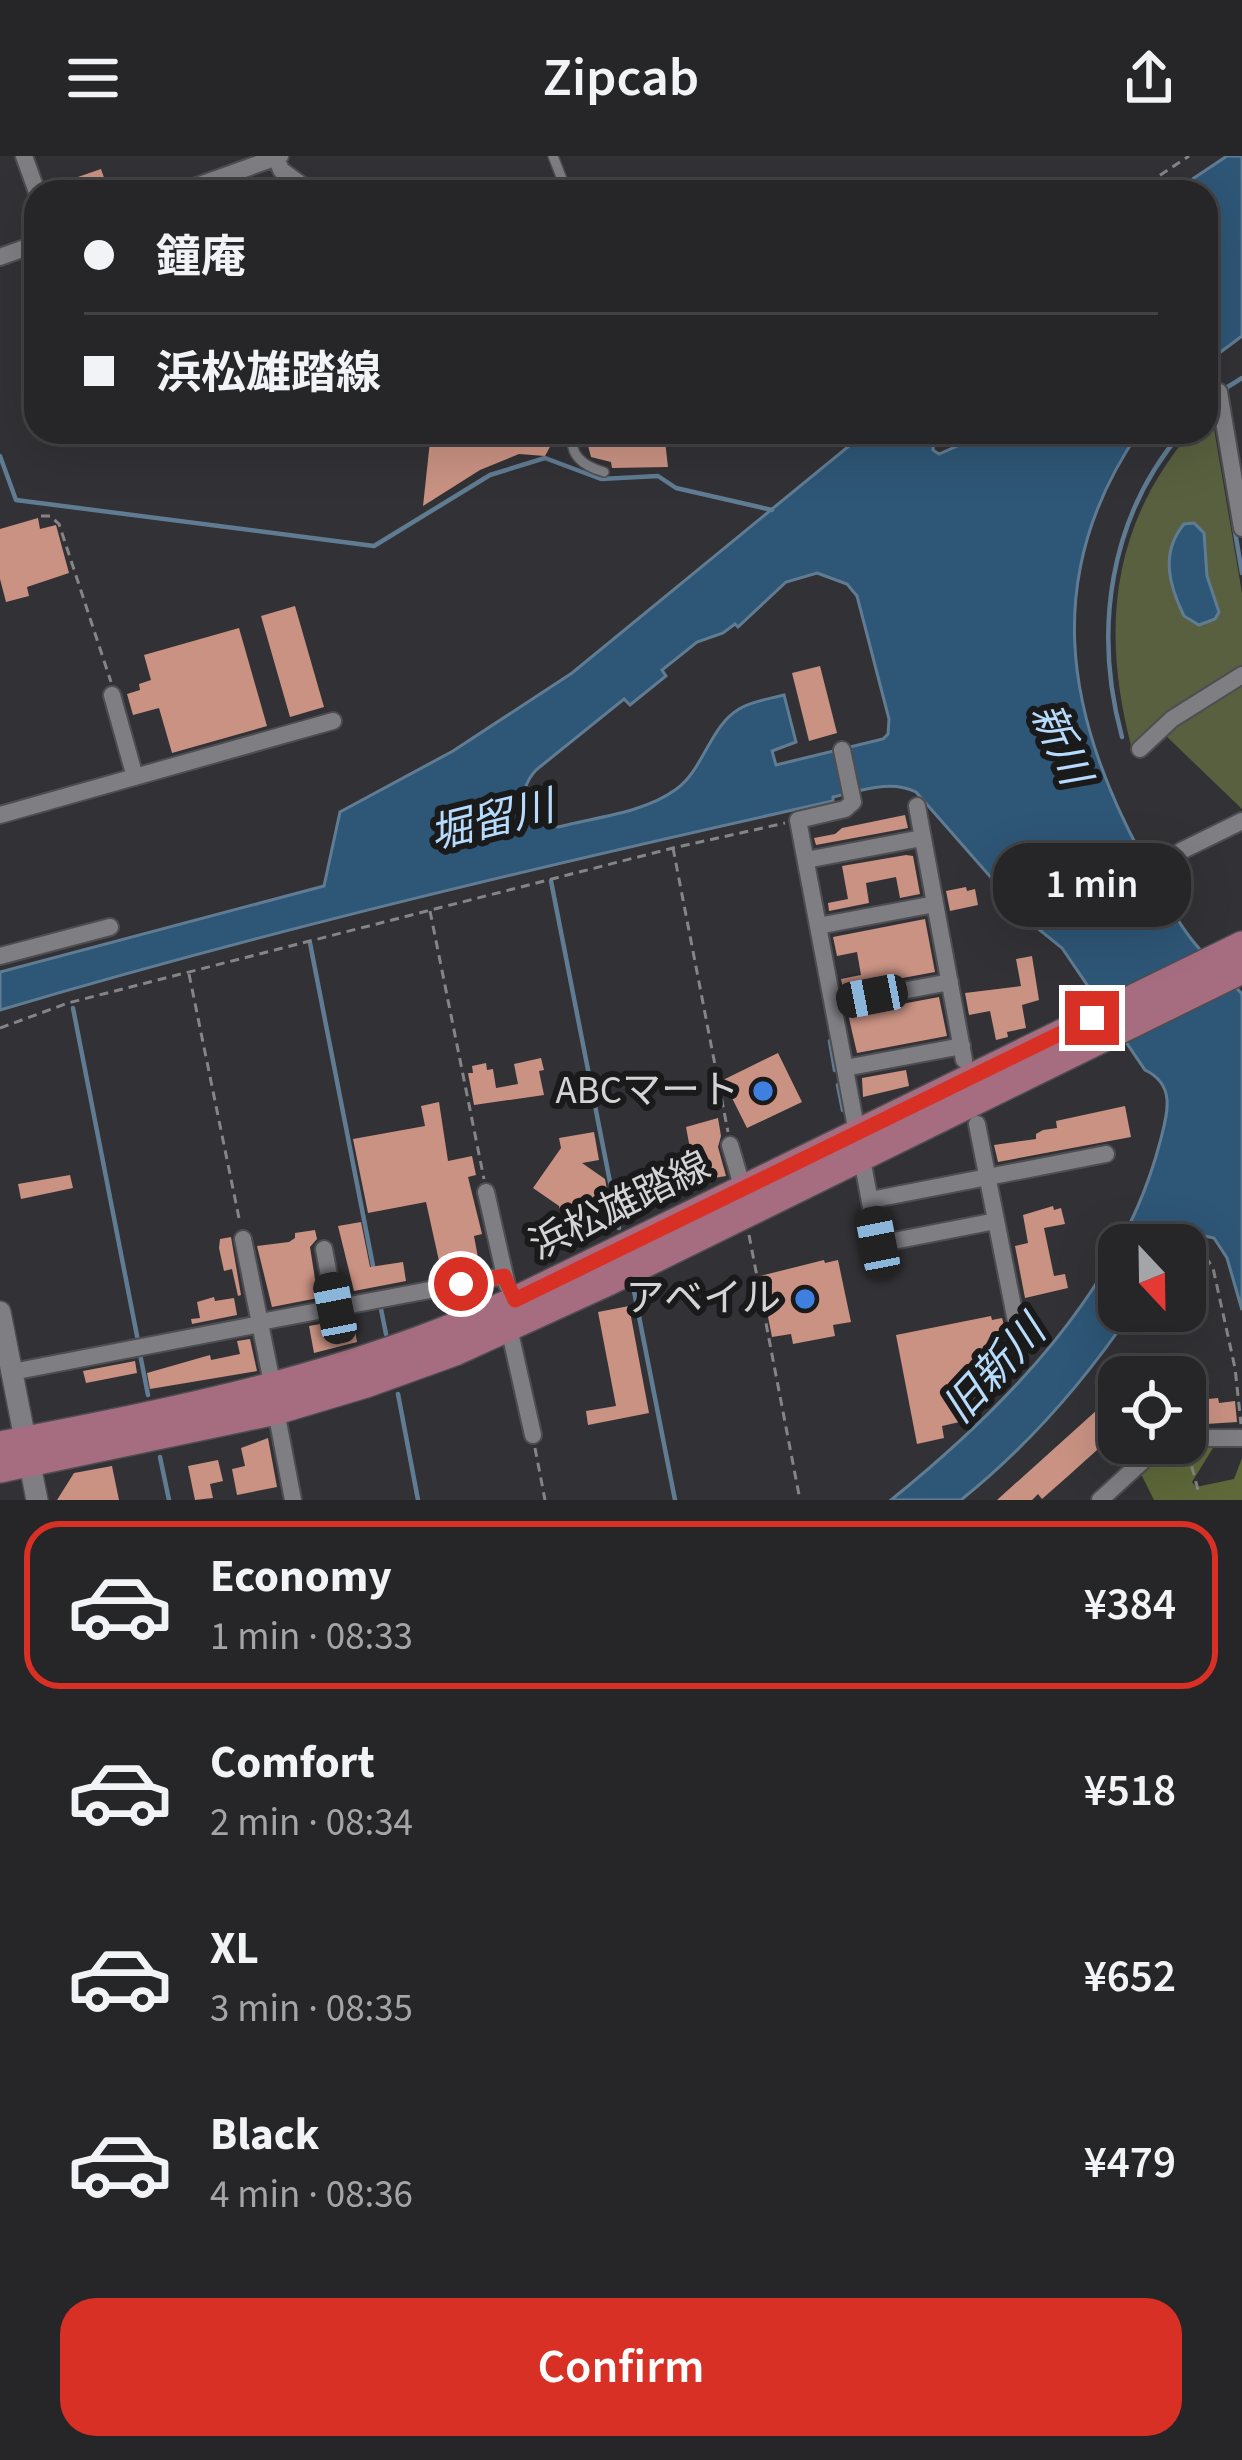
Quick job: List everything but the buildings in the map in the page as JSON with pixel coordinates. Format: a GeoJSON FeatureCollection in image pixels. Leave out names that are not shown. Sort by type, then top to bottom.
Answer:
{"type":"FeatureCollection","features":[{"type":"Feature","properties":{"kind":"main road","name":"浜松雄踏線"},"geometry":{"type":"LineString","coordinates":[[0,1469],[18,1449],[274,1399],[393,1352],[742,1203],[1236,960]]}},
{"type":"Feature","properties":{"kind":"street"},"geometry":{"type":"LineString","coordinates":[[214,180],[278,157]]}},
{"type":"Feature","properties":{"kind":"street"},"geometry":{"type":"LineString","coordinates":[[1219,392],[1242,528]]}},
{"type":"Feature","properties":{"kind":"street"},"geometry":{"type":"LineString","coordinates":[[1140,748],[1172,719],[1242,675]]}},
{"type":"Feature","properties":{"kind":"street"},"geometry":{"type":"LineString","coordinates":[[112,695],[135,777]]}},
{"type":"Feature","properties":{"kind":"street"},"geometry":{"type":"LineString","coordinates":[[0,815],[333,721]]}},
{"type":"Feature","properties":{"kind":"street"},"geometry":{"type":"LineString","coordinates":[[842,750],[854,796],[845,809],[798,820],[878,1244],[996,1221]]}},
{"type":"Feature","properties":{"kind":"street"},"geometry":{"type":"LineString","coordinates":[[845,1069],[963,1053],[916,806]]}},
{"type":"Feature","properties":{"kind":"street"},"geometry":{"type":"LineString","coordinates":[[1181,851],[1242,821]]}},
{"type":"Feature","properties":{"kind":"street"},"geometry":{"type":"LineString","coordinates":[[806,860],[922,838]]}},
{"type":"Feature","properties":{"kind":"street"},"geometry":{"type":"LineString","coordinates":[[818,926],[935,904]]}},
{"type":"Feature","properties":{"kind":"street"},"geometry":{"type":"LineString","coordinates":[[0,956],[110,927]]}},
{"type":"Feature","properties":{"kind":"street"},"geometry":{"type":"LineString","coordinates":[[833,1004],[950,982]]}},
{"type":"Feature","properties":{"kind":"street"},"geometry":{"type":"LineString","coordinates":[[977,1124],[1021,1347]]}},
{"type":"Feature","properties":{"kind":"street"},"geometry":{"type":"LineString","coordinates":[[730,1145],[742,1203]]}},
{"type":"Feature","properties":{"kind":"street"},"geometry":{"type":"LineString","coordinates":[[870,1200],[1106,1154]]}},
{"type":"Feature","properties":{"kind":"street"},"geometry":{"type":"LineString","coordinates":[[487,1192],[533,1435]]}},
{"type":"Feature","properties":{"kind":"street"},"geometry":{"type":"LineString","coordinates":[[243,1239],[293,1500]]}},
{"type":"Feature","properties":{"kind":"street"},"geometry":{"type":"LineString","coordinates":[[324,1249],[335,1308]]}},
{"type":"Feature","properties":{"kind":"street"},"geometry":{"type":"LineString","coordinates":[[12,1372],[335,1308],[509,1302]]}},
{"type":"Feature","properties":{"kind":"street"},"geometry":{"type":"LineString","coordinates":[[0,1312],[12,1372],[18,1449],[37,1500]]}},
{"type":"Feature","properties":{"kind":"street"},"geometry":{"type":"LineString","coordinates":[[1206,1438],[1241,1438]]}},
{"type":"Feature","properties":{"kind":"street"},"geometry":{"type":"LineString","coordinates":[[1100,1500],[1140,1464]]}},
{"type":"Feature","properties":{"kind":"lane"},"geometry":{"type":"LineString","coordinates":[[571,444],[577,458],[604,472]]}},
{"type":"Feature","properties":{"kind":"path"},"geometry":{"type":"LineString","coordinates":[[1153,180],[1189,156]]}},
{"type":"Feature","properties":{"kind":"path"},"geometry":{"type":"LineString","coordinates":[[41,515],[59,524],[112,695]]}},
{"type":"Feature","properties":{"kind":"path"},"geometry":{"type":"LineString","coordinates":[[0,1028],[68,1003],[798,820]]}},
{"type":"Feature","properties":{"kind":"path"},"geometry":{"type":"LineString","coordinates":[[673,848],[730,1145]]}},
{"type":"Feature","properties":{"kind":"path"},"geometry":{"type":"LineString","coordinates":[[430,910],[487,1192]]}},
{"type":"Feature","properties":{"kind":"path"},"geometry":{"type":"LineString","coordinates":[[189,972],[243,1239]]}},
{"type":"Feature","properties":{"kind":"path"},"geometry":{"type":"LineString","coordinates":[[742,1203],[800,1500]]}},
{"type":"Feature","properties":{"kind":"path"},"geometry":{"type":"LineString","coordinates":[[1206,1258],[1213,1268],[1235,1368],[1241,1438]]}},
{"type":"Feature","properties":{"kind":"path"},"geometry":{"type":"LineString","coordinates":[[533,1435],[545,1500]]}},
{"type":"Feature","properties":{"kind":"path"},"geometry":{"type":"LineString","coordinates":[[1192,1464],[1198,1490]]}},
{"type":"Feature","properties":{"kind":"green space"},"geometry":{"type":"Polygon","coordinates":[[[1182,444],[1217,444],[1242,593],[1242,669],[1151,729],[1132,749],[1117,663],[1120,582],[1143,505],[1182,444]]]}},
{"type":"Feature","properties":{"kind":"green space"},"geometry":{"type":"Polygon","coordinates":[[[1242,681],[1242,809],[1163,733],[1242,681]]]}},
{"type":"Feature","properties":{"kind":"green space"},"geometry":{"type":"Polygon","coordinates":[[[1242,1458],[1242,1500],[1154,1500],[1141,1474],[1152,1464],[1203,1464],[1192,1482],[1196,1487],[1234,1479],[1242,1458]]]}},
{"type":"Feature","properties":{"kind":"water"},"geometry":{"type":"Polygon","coordinates":[[[1227,156],[1242,156],[1242,336],[1218,354],[1218,180],[1191,180],[1227,156]]]}},
{"type":"Feature","properties":{"kind":"water"},"geometry":{"type":"Polygon","coordinates":[[[851,444],[933,444],[939,454],[962,444],[1132,444],[1108,485],[1088,537],[1077,590],[1075,642],[1081,695],[1115,801],[1141,854],[1178,920],[1242,994],[1242,1310],[1227,1258],[1214,1238],[1206,1236],[1206,1224],[1129,1224],[1165,1121],[1162,1084],[1145,1070],[1062,948],[1031,923],[916,792],[906,788],[865,789],[833,797],[833,801],[415,898],[0,1010],[0,972],[324,886],[340,812],[453,751],[572,673],[851,444]],[[817,573],[786,582],[738,627],[735,624],[697,642],[630,705],[624,699],[536,770],[525,789],[526,807],[537,821],[558,827],[662,798],[685,782],[729,717],[749,704],[784,695],[796,742],[772,751],[776,765],[883,739],[889,719],[857,596],[847,584],[817,573]]]}},
{"type":"Feature","properties":{"kind":"water"},"geometry":{"type":"Polygon","coordinates":[[[1194,523],[1204,533],[1207,576],[1219,612],[1215,619],[1199,625],[1184,616],[1169,569],[1176,535],[1184,524],[1194,523]]]}},
{"type":"Feature","properties":{"kind":"water"},"geometry":{"type":"Polygon","coordinates":[[[1098,1280],[1098,1332],[1117,1332],[1054,1412],[961,1500],[891,1500],[1016,1385],[1098,1280]]]}},
{"type":"Feature","properties":{"kind":"waterway"},"geometry":{"type":"LineString","coordinates":[[1226,388],[1242,378]]}},
{"type":"Feature","properties":{"kind":"waterway"},"geometry":{"type":"LineString","coordinates":[[1122,737],[1109,657],[1114,577],[1138,501],[1173,444]]}},
{"type":"Feature","properties":{"kind":"waterway"},"geometry":{"type":"LineString","coordinates":[[0,456],[16,500],[374,546],[490,475],[545,458],[601,479],[658,476],[676,488],[772,510]]}},
{"type":"Feature","properties":{"kind":"waterway"},"geometry":{"type":"LineString","coordinates":[[1234,526],[1242,573]]}},
{"type":"Feature","properties":{"kind":"waterway"},"geometry":{"type":"LineString","coordinates":[[551,881],[619,1228]]}},
{"type":"Feature","properties":{"kind":"waterway"},"geometry":{"type":"LineString","coordinates":[[310,943],[374,1271]]}},
{"type":"Feature","properties":{"kind":"waterway"},"geometry":{"type":"LineString","coordinates":[[73,1008],[138,1341]]}},
{"type":"Feature","properties":{"kind":"waterway"},"geometry":{"type":"LineString","coordinates":[[834,1038],[830,1041],[835,1070]]}},
{"type":"Feature","properties":{"kind":"waterway"},"geometry":{"type":"LineString","coordinates":[[838,1085],[843,1110]]}},
{"type":"Feature","properties":{"kind":"waterway"},"geometry":{"type":"LineString","coordinates":[[634,1291],[675,1500]]}},
{"type":"Feature","properties":{"kind":"waterway"},"geometry":{"type":"LineString","coordinates":[[380,1304],[386,1334]]}},
{"type":"Feature","properties":{"kind":"waterway"},"geometry":{"type":"LineString","coordinates":[[140,1354],[148,1395]]}},
{"type":"Feature","properties":{"kind":"waterway"},"geometry":{"type":"LineString","coordinates":[[398,1394],[418,1500]]}},
{"type":"Feature","properties":{"kind":"waterway"},"geometry":{"type":"LineString","coordinates":[[160,1457],[169,1500]]}},
{"type":"Feature","properties":{"kind":"place","name":"ABCマート"},"geometry":{"type":"Point","coordinates":[763,1091]}},
{"type":"Feature","properties":{"kind":"place","name":"アベイル"},"geometry":{"type":"Point","coordinates":[805,1299]}},
{"type":"Feature","properties":{"kind":"route"},"geometry":{"type":"LineString","coordinates":[[461,1284],[504,1276],[515,1300],[1092,1018]]}},
{"type":"Feature","properties":{"kind":"water label","name":"新川"},"geometry":{"type":"Point","coordinates":[1060,744]}},
{"type":"Feature","properties":{"kind":"water label","name":"堀留川"},"geometry":{"type":"Point","coordinates":[492,821]}},
{"type":"Feature","properties":{"kind":"water label","name":"旧新川"},"geometry":{"type":"Point","coordinates":[995,1370]}}]}
